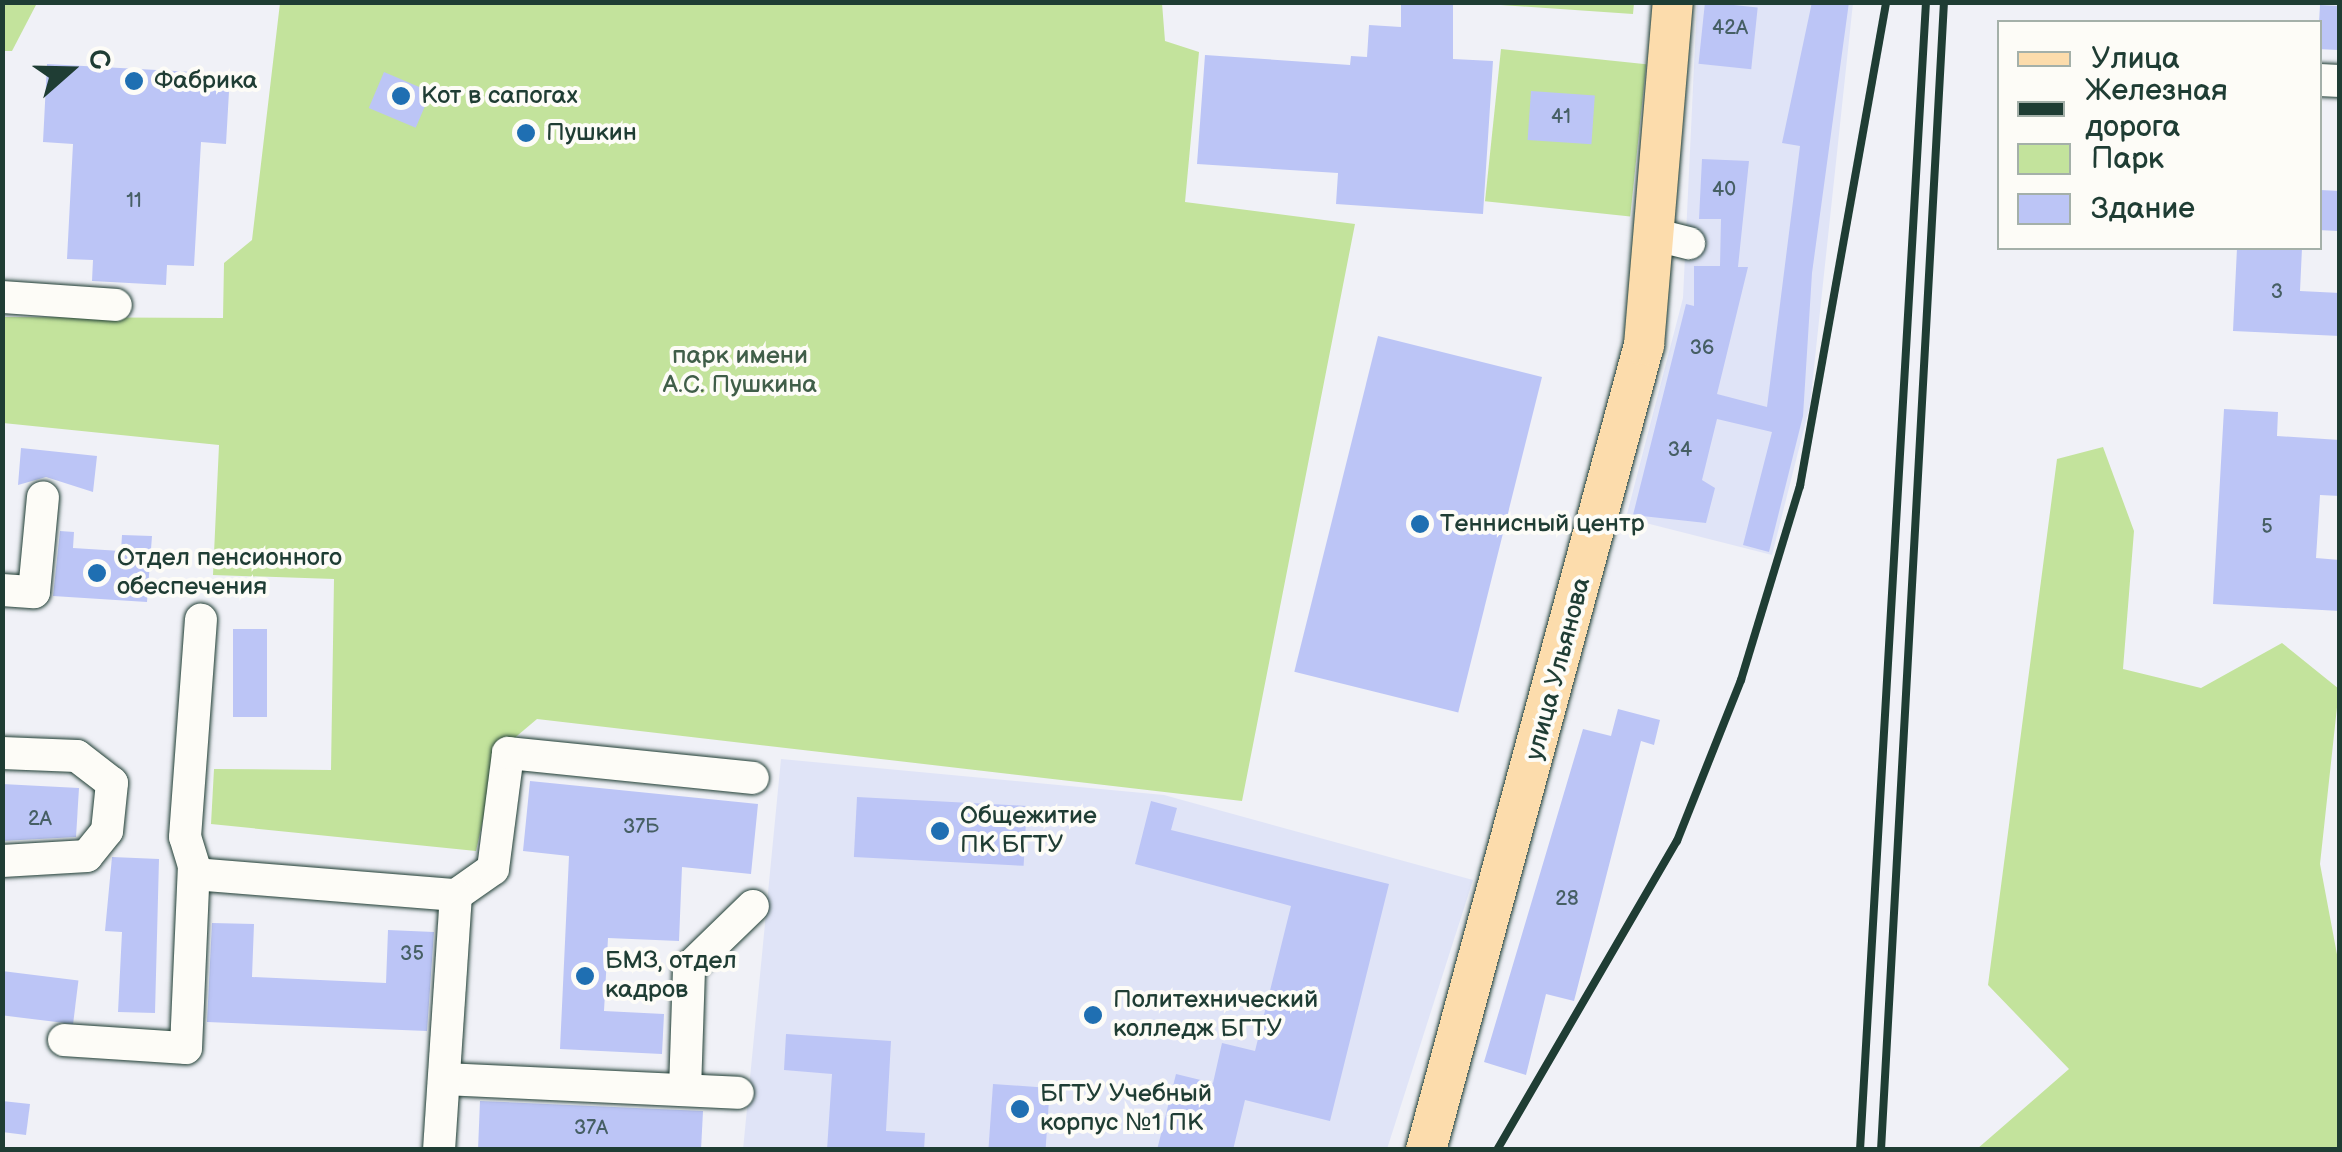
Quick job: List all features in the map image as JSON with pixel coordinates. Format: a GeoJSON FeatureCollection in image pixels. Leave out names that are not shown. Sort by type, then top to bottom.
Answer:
{"type":"FeatureCollection","features":[{"type":"Feature","properties":{"kind":"main road","name":"улица Ульянова"},"geometry":{"type":"LineString","coordinates":[[1426,1150],[1674,239],[1673,2]]}},
{"type":"Feature","properties":{"kind":"street"},"geometry":{"type":"LineString","coordinates":[[2,297],[116,305]]}},
{"type":"Feature","properties":{"kind":"street"},"geometry":{"type":"LineString","coordinates":[[2,590],[34,592],[44,497]]}},
{"type":"Feature","properties":{"kind":"street"},"geometry":{"type":"LineString","coordinates":[[64,1040],[186,1048],[194,874],[185,838],[201,620]]}},
{"type":"Feature","properties":{"kind":"street"},"geometry":{"type":"LineString","coordinates":[[194,874],[456,895],[492,869],[508,752],[752,778]]}},
{"type":"Feature","properties":{"kind":"street"},"geometry":{"type":"LineString","coordinates":[[2,753],[76,756],[112,783],[107,831],[87,856],[2,860]]}},
{"type":"Feature","properties":{"kind":"street"},"geometry":{"type":"LineString","coordinates":[[439,1150],[456,895]]}},
{"type":"Feature","properties":{"kind":"street"},"geometry":{"type":"LineString","coordinates":[[685,1090],[689,968],[753,906]]}},
{"type":"Feature","properties":{"kind":"street"},"geometry":{"type":"LineString","coordinates":[[444,1080],[738,1093]]}},
{"type":"Feature","properties":{"kind":"shaded area"},"geometry":{"type":"Polygon","coordinates":[[[1697,3],[1853,3],[1810,405],[1772,555],[1626,518],[1683,298],[1697,3]]]}},
{"type":"Feature","properties":{"kind":"shaded area","name":"Политехнический колледж БГТУ"},"geometry":{"type":"Polygon","coordinates":[[[781,759],[1164,795],[1473,880],[1387,1149],[743,1150],[781,759]]]}},
{"type":"Feature","properties":{"kind":"green space"},"geometry":{"type":"Polygon","coordinates":[[[1634,2],[1633,14],[1472,3],[1634,2]]]}},
{"type":"Feature","properties":{"kind":"green space"},"geometry":{"type":"Polygon","coordinates":[[[2,3],[37,3],[12,51],[3,51],[2,3]]]}},
{"type":"Feature","properties":{"kind":"green space","name":"парк имени А.С. Пушкина"},"geometry":{"type":"Polygon","coordinates":[[[280,3],[1162,3],[1165,41],[1199,52],[1185,202],[1355,224],[1242,801],[537,719],[498,752],[476,851],[211,824],[214,769],[331,770],[334,579],[213,575],[219,445],[3,423],[5,317],[223,318],[224,263],[252,240],[280,3]]]}},
{"type":"Feature","properties":{"kind":"green space"},"geometry":{"type":"Polygon","coordinates":[[[1501,49],[1646,64],[1630,216],[1485,201],[1501,49]]]}},
{"type":"Feature","properties":{"kind":"green space"},"geometry":{"type":"Polygon","coordinates":[[[2103,447],[2134,531],[2123,669],[2201,688],[2282,643],[2339,689],[2320,864],[2339,965],[2339,1149],[1977,1149],[2069,1069],[1988,985],[2057,459],[2103,447]]]}},
{"type":"Feature","properties":{"kind":"building"},"geometry":{"type":"Polygon","coordinates":[[[1401,2],[1453,2],[1453,59],[1493,61],[1483,214],[1336,204],[1338,173],[1197,164],[1205,55],[1350,65],[1351,56],[1367,57],[1369,25],[1401,27],[1401,2]]]}},
{"type":"Feature","properties":{"kind":"building"},"geometry":{"type":"Polygon","coordinates":[[[1705,2],[1758,8],[1751,69],[1699,64],[1705,2]]]}},
{"type":"Feature","properties":{"kind":"building"},"geometry":{"type":"Polygon","coordinates":[[[1812,2],[1849,2],[1812,273],[1803,416],[1769,552],[1743,545],[1772,432],[1717,419],[1702,480],[1715,488],[1706,523],[1633,515],[1686,304],[1694,306],[1694,266],[1720,266],[1721,219],[1699,219],[1702,159],[1749,161],[1738,267],[1748,267],[1717,394],[1767,407],[1800,146],[1782,143],[1812,2]]]}},
{"type":"Feature","properties":{"kind":"building"},"geometry":{"type":"Polygon","coordinates":[[[2320,5],[2340,6],[2338,50],[2322,49],[2320,5]]]}},
{"type":"Feature","properties":{"kind":"building"},"geometry":{"type":"Polygon","coordinates":[[[47,64],[230,74],[226,144],[201,142],[194,266],[167,265],[166,285],[92,281],[93,260],[67,259],[73,144],[43,142],[47,64]]]}},
{"type":"Feature","properties":{"kind":"building"},"geometry":{"type":"Polygon","coordinates":[[[384,72],[431,92],[416,128],[369,108],[384,72]]]}},
{"type":"Feature","properties":{"kind":"building"},"geometry":{"type":"Polygon","coordinates":[[[1531,91],[1595,95],[1591,144],[1528,140],[1531,91]]]}},
{"type":"Feature","properties":{"kind":"building"},"geometry":{"type":"Polygon","coordinates":[[[2322,190],[2340,191],[2338,231],[2322,230],[2322,190]]]}},
{"type":"Feature","properties":{"kind":"building"},"geometry":{"type":"Polygon","coordinates":[[[2237,250],[2302,250],[2300,291],[2340,293],[2340,336],[2233,331],[2237,250]]]}},
{"type":"Feature","properties":{"kind":"building","name":"Теннисный центр"},"geometry":{"type":"Polygon","coordinates":[[[1378,336],[1542,377],[1458,713],[1294,672],[1378,336]]]}},
{"type":"Feature","properties":{"kind":"building"},"geometry":{"type":"Polygon","coordinates":[[[2224,409],[2278,412],[2277,436],[2340,440],[2340,496],[2320,495],[2316,558],[2340,560],[2340,611],[2213,604],[2224,409]]]}},
{"type":"Feature","properties":{"kind":"building"},"geometry":{"type":"Polygon","coordinates":[[[21,448],[97,456],[93,492],[46,477],[18,485],[21,448]]]}},
{"type":"Feature","properties":{"kind":"building","name":"Отдел пенсионного обеспечения"},"geometry":{"type":"Polygon","coordinates":[[[60,531],[74,532],[73,548],[121,551],[122,535],[152,536],[147,602],[53,596],[60,531]]]}},
{"type":"Feature","properties":{"kind":"building"},"geometry":{"type":"Polygon","coordinates":[[[233,629],[267,629],[267,717],[233,717],[233,629]]]}},
{"type":"Feature","properties":{"kind":"building"},"geometry":{"type":"Polygon","coordinates":[[[1618,709],[1660,720],[1654,745],[1641,741],[1574,1001],[1546,994],[1526,1075],[1484,1062],[1583,729],[1611,736],[1618,709]]]}},
{"type":"Feature","properties":{"kind":"building"},"geometry":{"type":"Polygon","coordinates":[[[530,781],[758,804],[751,874],[682,867],[679,941],[608,938],[604,1011],[664,1014],[662,1054],[560,1049],[569,856],[523,851],[530,781]]]}},
{"type":"Feature","properties":{"kind":"building"},"geometry":{"type":"Polygon","coordinates":[[[2,784],[79,788],[76,837],[2,841],[2,784]]]}},
{"type":"Feature","properties":{"kind":"building","name":"Общежитие ПК БГТУ"},"geometry":{"type":"Polygon","coordinates":[[[857,797],[1027,806],[1024,866],[854,857],[857,797]]]}},
{"type":"Feature","properties":{"kind":"building"},"geometry":{"type":"Polygon","coordinates":[[[1151,801],[1177,808],[1171,830],[1389,884],[1330,1121],[1245,1100],[1233,1150],[1157,1150],[1176,1074],[1213,1083],[1222,1043],[1255,1051],[1291,906],[1135,864],[1151,801]]]}},
{"type":"Feature","properties":{"kind":"building"},"geometry":{"type":"Polygon","coordinates":[[[112,857],[159,859],[155,1013],[118,1012],[122,932],[105,931],[112,857]]]}},
{"type":"Feature","properties":{"kind":"building"},"geometry":{"type":"Polygon","coordinates":[[[212,923],[254,924],[252,977],[386,983],[388,930],[434,932],[427,1031],[207,1022],[212,923]]]}},
{"type":"Feature","properties":{"kind":"building"},"geometry":{"type":"Polygon","coordinates":[[[2,971],[78,980],[73,1024],[2,1015],[2,971]]]}},
{"type":"Feature","properties":{"kind":"building"},"geometry":{"type":"Polygon","coordinates":[[[786,1034],[891,1041],[886,1131],[925,1133],[924,1150],[827,1150],[832,1074],[784,1070],[786,1034]]]}},
{"type":"Feature","properties":{"kind":"building"},"geometry":{"type":"Polygon","coordinates":[[[993,1084],[1050,1088],[1046,1150],[988,1150],[993,1084]]]}},
{"type":"Feature","properties":{"kind":"building"},"geometry":{"type":"Polygon","coordinates":[[[2,1101],[30,1104],[26,1135],[2,1132],[2,1101]]]}},
{"type":"Feature","properties":{"kind":"building"},"geometry":{"type":"Polygon","coordinates":[[[480,1101],[703,1111],[701,1150],[478,1150],[480,1101]]]}},
{"type":"Feature","properties":{"kind":"railway"},"geometry":{"type":"LineString","coordinates":[[1497,1150],[1677,841],[1741,680],[1800,486],[1886,2]]}},
{"type":"Feature","properties":{"kind":"railway"},"geometry":{"type":"LineString","coordinates":[[1860,1150],[1926,2]]}},
{"type":"Feature","properties":{"kind":"railway"},"geometry":{"type":"LineString","coordinates":[[1881,1150],[1944,2]]}},
{"type":"Feature","properties":{"kind":"place","name":"Фабрика"},"geometry":{"type":"Point","coordinates":[134,81]}},
{"type":"Feature","properties":{"kind":"place","name":"Кот в сапогах"},"geometry":{"type":"Point","coordinates":[401,96]}},
{"type":"Feature","properties":{"kind":"place","name":"Пушкин"},"geometry":{"type":"Point","coordinates":[526,133]}},
{"type":"Feature","properties":{"kind":"place","name":"Теннисный центр"},"geometry":{"type":"Point","coordinates":[1420,524]}},
{"type":"Feature","properties":{"kind":"place","name":"Отдел пенсионного обеспечения"},"geometry":{"type":"Point","coordinates":[97,573]}},
{"type":"Feature","properties":{"kind":"place","name":"Общежитие ПК БГТУ"},"geometry":{"type":"Point","coordinates":[940,831]}},
{"type":"Feature","properties":{"kind":"place","name":"БМЗ, отдел кадров"},"geometry":{"type":"Point","coordinates":[585,976]}},
{"type":"Feature","properties":{"kind":"place","name":"Политехнический колледж БГТУ"},"geometry":{"type":"Point","coordinates":[1093,1015]}},
{"type":"Feature","properties":{"kind":"place","name":"БГТУ Учебный корпус №1 ПК"},"geometry":{"type":"Point","coordinates":[1020,1109]}}]}
